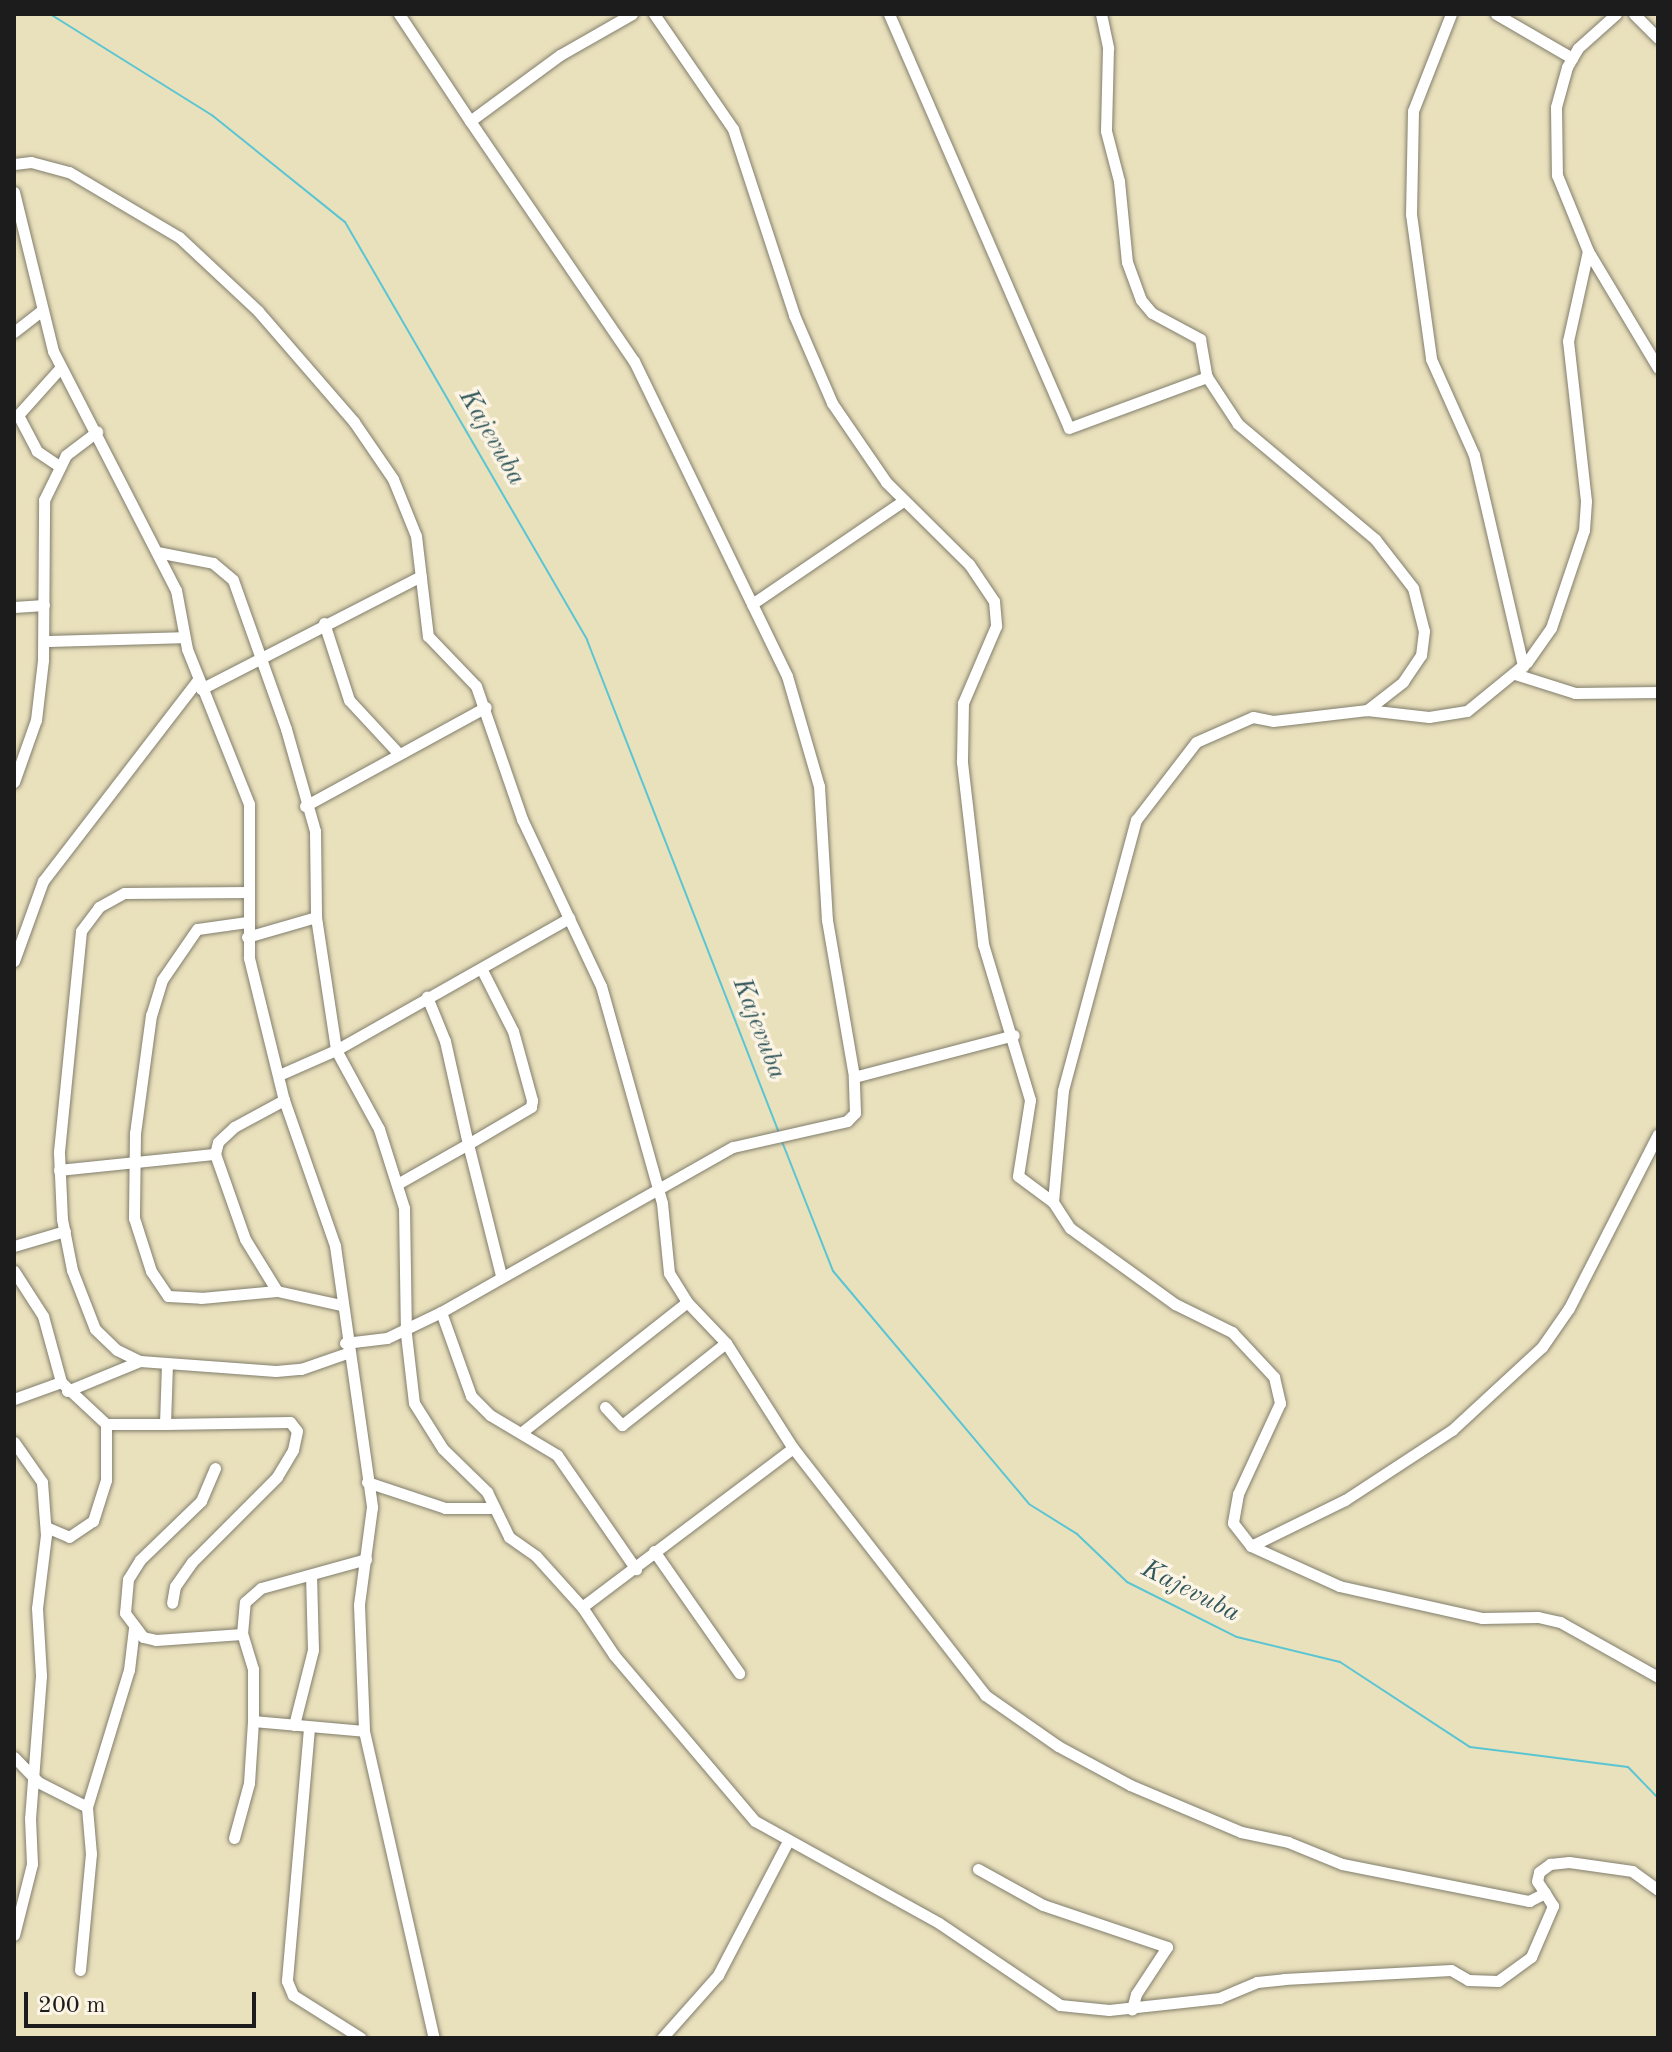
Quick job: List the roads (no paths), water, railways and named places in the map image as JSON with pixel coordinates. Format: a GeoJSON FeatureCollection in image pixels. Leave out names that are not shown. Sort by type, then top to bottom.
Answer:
{"type":"FeatureCollection","features":[{"type":"Feature","properties":{"kind":"street"},"geometry":{"type":"LineString","coordinates":[[249,892],[141,889],[110,898],[81,931],[59,1170],[65,1231],[72,1270],[95,1329],[117,1350],[140,1361],[276,1371],[301,1369],[346,1348],[387,1338],[441,1312],[501,1275],[733,1147],[853,1118],[854,1077],[827,920],[819,786],[787,676],[634,361],[399,14]]}},
{"type":"Feature","properties":{"kind":"street"},"geometry":{"type":"LineString","coordinates":[[470,121],[560,55],[632,14]]}},
{"type":"Feature","properties":{"kind":"street"},"geometry":{"type":"LineString","coordinates":[[654,14],[733,129],[794,315],[826,392],[870,462],[903,501],[969,564],[996,611],[996,626],[963,703],[962,762],[983,944],[1014,1035],[1030,1108],[1026,1150],[1016,1168],[1035,1194],[1053,1202],[1070,1228],[1175,1304],[1232,1332],[1274,1377],[1280,1403],[1238,1494],[1233,1523],[1251,1546],[1339,1586],[1482,1618],[1538,1617],[1560,1622],[1658,1677]]}},
{"type":"Feature","properties":{"kind":"street"},"geometry":{"type":"LineString","coordinates":[[889,14],[1069,428],[1207,377]]}},
{"type":"Feature","properties":{"kind":"street"},"geometry":{"type":"LineString","coordinates":[[1101,14],[1108,48],[1106,131],[1119,181],[1131,275],[1152,313],[1200,339],[1207,377],[1223,405],[1253,439],[1375,539],[1413,588],[1424,631],[1421,655],[1403,682],[1367,710]]}},
{"type":"Feature","properties":{"kind":"street"},"geometry":{"type":"LineString","coordinates":[[1451,14],[1413,111],[1411,214],[1431,359],[1474,455],[1519,670]]}},
{"type":"Feature","properties":{"kind":"street"},"geometry":{"type":"LineString","coordinates":[[1496,14],[1572,58]]}},
{"type":"Feature","properties":{"kind":"street"},"geometry":{"type":"LineString","coordinates":[[1616,14],[1572,58],[1556,107],[1555,152],[1562,196],[1588,251],[1658,368]]}},
{"type":"Feature","properties":{"kind":"street"},"geometry":{"type":"LineString","coordinates":[[1634,14],[1658,38]]}},
{"type":"Feature","properties":{"kind":"street"},"geometry":{"type":"LineString","coordinates":[[14,164],[31,162],[69,172],[179,237],[258,311],[354,422],[393,479],[416,536],[428,636],[466,670],[486,707],[522,819],[601,986],[658,1188],[669,1273],[687,1302],[726,1343],[793,1448],[985,1695],[1058,1746],[1130,1785],[1241,1832],[1288,1842],[1342,1864],[1529,1901],[1545,1893]]}},
{"type":"Feature","properties":{"kind":"street"},"geometry":{"type":"LineString","coordinates":[[14,192],[41,311],[61,367],[97,432],[181,602],[184,637],[249,804],[247,937],[284,1100],[326,1210],[372,1521],[359,1605],[364,1731],[434,2038]]}},
{"type":"Feature","properties":{"kind":"street"},"geometry":{"type":"LineString","coordinates":[[1053,1202],[1063,1090],[1136,820],[1196,742],[1239,719],[1367,710],[1429,717],[1460,713],[1519,670],[1551,628],[1584,530],[1586,501],[1568,341],[1588,251]]}},
{"type":"Feature","properties":{"kind":"street"},"geometry":{"type":"LineString","coordinates":[[14,332],[41,311]]}},
{"type":"Feature","properties":{"kind":"street"},"geometry":{"type":"LineString","coordinates":[[59,466],[37,451],[16,415],[61,367]]}},
{"type":"Feature","properties":{"kind":"street"},"geometry":{"type":"LineString","coordinates":[[14,782],[36,720],[45,641],[44,500],[59,466],[78,443],[97,432]]}},
{"type":"Feature","properties":{"kind":"street"},"geometry":{"type":"LineString","coordinates":[[752,604],[903,501]]}},
{"type":"Feature","properties":{"kind":"street"},"geometry":{"type":"LineString","coordinates":[[157,552],[213,563],[228,573],[239,588],[263,657],[318,858],[316,917],[336,1050],[379,1129],[399,1183],[406,1218],[406,1327],[414,1403],[447,1453],[478,1479],[509,1537],[536,1556],[582,1607],[614,1655],[701,1752],[726,1790],[755,1821],[939,1923],[1060,2005],[1132,2009],[1219,1998],[1257,1982],[1284,1979],[1451,1970],[1468,1980],[1498,1981],[1531,1957],[1553,1906],[1537,1881],[1539,1872],[1550,1864],[1569,1862],[1632,1871],[1658,1890]]}},
{"type":"Feature","properties":{"kind":"street"},"geometry":{"type":"LineString","coordinates":[[14,961],[43,881],[200,684],[263,657],[324,623],[421,576]]}},
{"type":"Feature","properties":{"kind":"street"},"geometry":{"type":"LineString","coordinates":[[14,607],[44,605]]}},
{"type":"Feature","properties":{"kind":"street"},"geometry":{"type":"LineString","coordinates":[[324,623],[349,700],[398,753]]}},
{"type":"Feature","properties":{"kind":"street"},"geometry":{"type":"LineString","coordinates":[[45,641],[184,637]]}},
{"type":"Feature","properties":{"kind":"street"},"geometry":{"type":"LineString","coordinates":[[1519,670],[1575,693],[1658,692]]}},
{"type":"Feature","properties":{"kind":"street"},"geometry":{"type":"LineString","coordinates":[[305,806],[486,707]]}},
{"type":"Feature","properties":{"kind":"street"},"geometry":{"type":"LineString","coordinates":[[247,937],[316,917]]}},
{"type":"Feature","properties":{"kind":"street"},"geometry":{"type":"LineString","coordinates":[[279,1075],[336,1050],[569,918]]}},
{"type":"Feature","properties":{"kind":"street"},"geometry":{"type":"LineString","coordinates":[[247,922],[197,929],[170,962],[151,1015],[135,1162],[134,1218],[160,1289],[179,1299],[277,1291],[341,1305]]}},
{"type":"Feature","properties":{"kind":"street"},"geometry":{"type":"LineString","coordinates":[[399,1183],[532,1104],[517,1041],[482,970]]}},
{"type":"Feature","properties":{"kind":"street"},"geometry":{"type":"LineString","coordinates":[[427,997],[445,1041],[501,1275]]}},
{"type":"Feature","properties":{"kind":"street"},"geometry":{"type":"LineString","coordinates":[[854,1077],[1014,1035]]}},
{"type":"Feature","properties":{"kind":"street"},"geometry":{"type":"LineString","coordinates":[[277,1291],[245,1239],[215,1154],[218,1142],[234,1127],[284,1100]]}},
{"type":"Feature","properties":{"kind":"street"},"geometry":{"type":"LineString","coordinates":[[1251,1546],[1345,1500],[1452,1430],[1542,1347],[1569,1308],[1658,1134]]}},
{"type":"Feature","properties":{"kind":"street"},"geometry":{"type":"LineString","coordinates":[[59,1170],[215,1154]]}},
{"type":"Feature","properties":{"kind":"street"},"geometry":{"type":"LineString","coordinates":[[14,1246],[65,1231]]}},
{"type":"Feature","properties":{"kind":"street"},"geometry":{"type":"LineString","coordinates":[[14,1271],[43,1316],[64,1386],[106,1424],[290,1422],[297,1431],[293,1450],[277,1477],[192,1562],[175,1586],[172,1603]]}},
{"type":"Feature","properties":{"kind":"street"},"geometry":{"type":"LineString","coordinates":[[522,1432],[687,1302]]}},
{"type":"Feature","properties":{"kind":"street"},"geometry":{"type":"LineString","coordinates":[[441,1312],[471,1396],[490,1415],[522,1432],[570,1468],[636,1569]]}},
{"type":"Feature","properties":{"kind":"street"},"geometry":{"type":"LineString","coordinates":[[605,1407],[622,1425],[726,1343]]}},
{"type":"Feature","properties":{"kind":"street"},"geometry":{"type":"LineString","coordinates":[[14,1399],[140,1361]]}},
{"type":"Feature","properties":{"kind":"street"},"geometry":{"type":"LineString","coordinates":[[165,1424],[167,1365]]}},
{"type":"Feature","properties":{"kind":"street"},"geometry":{"type":"LineString","coordinates":[[46,1527],[69,1537],[93,1521],[106,1480],[106,1424]]}},
{"type":"Feature","properties":{"kind":"street"},"geometry":{"type":"LineString","coordinates":[[14,1442],[42,1482],[46,1527],[37,1608],[41,1676],[33,1774],[32,1864],[14,1935]]}},
{"type":"Feature","properties":{"kind":"street"},"geometry":{"type":"LineString","coordinates":[[582,1607],[793,1448]]}},
{"type":"Feature","properties":{"kind":"street"},"geometry":{"type":"LineString","coordinates":[[215,1468],[201,1501],[140,1560],[128,1579],[125,1613],[134,1628],[156,1640],[242,1634]]}},
{"type":"Feature","properties":{"kind":"street"},"geometry":{"type":"LineString","coordinates":[[367,1482],[445,1508],[492,1508]]}},
{"type":"Feature","properties":{"kind":"street"},"geometry":{"type":"LineString","coordinates":[[654,1551],[739,1673]]}},
{"type":"Feature","properties":{"kind":"street"},"geometry":{"type":"LineString","coordinates":[[234,1838],[249,1783],[253,1721],[253,1669],[242,1634],[241,1610],[251,1594],[366,1559]]}},
{"type":"Feature","properties":{"kind":"street"},"geometry":{"type":"LineString","coordinates":[[294,1725],[313,1650],[311,1575]]}},
{"type":"Feature","properties":{"kind":"street"},"geometry":{"type":"LineString","coordinates":[[80,1970],[91,1854],[87,1807],[129,1670],[134,1628]]}},
{"type":"Feature","properties":{"kind":"street"},"geometry":{"type":"LineString","coordinates":[[253,1721],[364,1731]]}},
{"type":"Feature","properties":{"kind":"street"},"geometry":{"type":"LineString","coordinates":[[309,1728],[287,1981],[293,1995],[361,2038]]}},
{"type":"Feature","properties":{"kind":"street"},"geometry":{"type":"LineString","coordinates":[[14,1757],[33,1774],[87,1807]]}},
{"type":"Feature","properties":{"kind":"street"},"geometry":{"type":"LineString","coordinates":[[662,2038],[718,1975],[788,1841]]}},
{"type":"Feature","properties":{"kind":"street"},"geometry":{"type":"LineString","coordinates":[[978,1869],[1043,1905],[1167,1947],[1136,1994],[1132,2009]]}},
{"type":"Feature","properties":{"kind":"waterway","name":"Kajevuba"},"geometry":{"type":"LineString","coordinates":[[50,14],[213,116],[345,222],[587,640],[779,1133]]}},
{"type":"Feature","properties":{"kind":"waterway","name":"Kajevuba"},"geometry":{"type":"LineString","coordinates":[[781,1139],[833,1271],[1029,1504],[1077,1534],[1127,1582],[1237,1637],[1340,1662],[1470,1747],[1628,1767],[1658,1798]]}}]}
